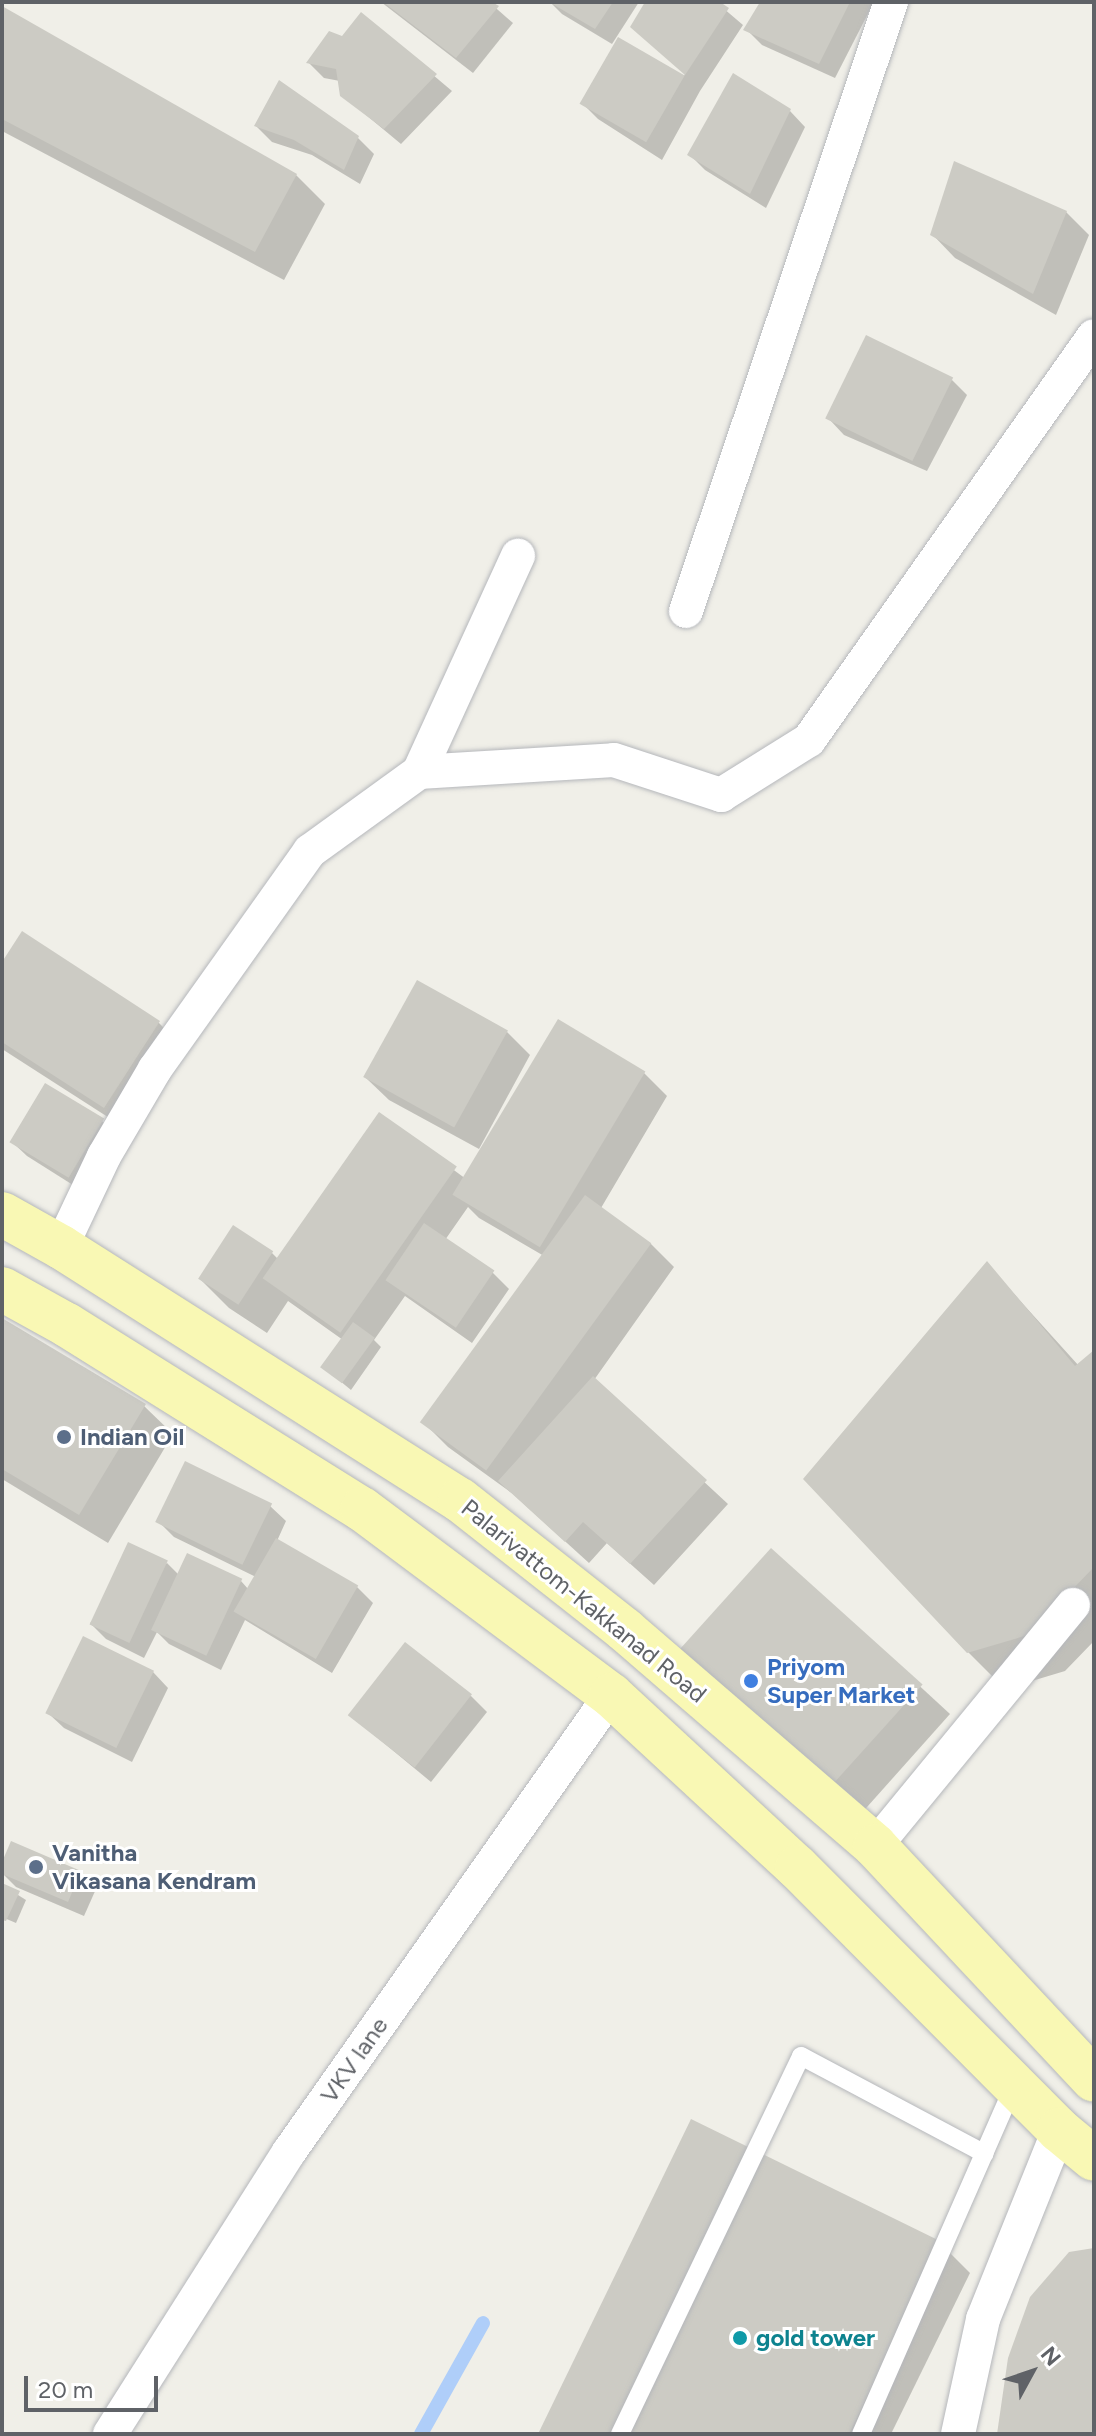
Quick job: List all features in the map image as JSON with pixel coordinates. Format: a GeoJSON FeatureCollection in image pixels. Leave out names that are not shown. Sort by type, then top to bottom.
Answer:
{"type":"FeatureCollection","features":[{"type":"Feature","properties":{"kind":"main road","name":"Palarivattom-Kakkanad Road"},"geometry":{"type":"LineString","coordinates":[[2,1214],[140,1296],[460,1500],[625,1630],[875,1846],[1091,2069]]}},
{"type":"Feature","properties":{"kind":"main road"},"geometry":{"type":"LineString","coordinates":[[2,1289],[110,1352],[362,1509],[611,1695],[797,1867],[1059,2130],[1094,2159]]}},
{"type":"Feature","properties":{"kind":"main road"},"geometry":{"type":"LineString","coordinates":[[110,1352],[140,1296]]}},
{"type":"Feature","properties":{"kind":"street"},"geometry":{"type":"LineString","coordinates":[[686,611],[891,2]]}},
{"type":"Feature","properties":{"kind":"street"},"geometry":{"type":"LineString","coordinates":[[419,772],[614,760],[721,795],[809,740],[1094,336]]}},
{"type":"Feature","properties":{"kind":"street"},"geometry":{"type":"LineString","coordinates":[[61,1247],[104,1156],[155,1069],[310,851],[419,772],[518,556]]}},
{"type":"Feature","properties":{"kind":"street"},"geometry":{"type":"LineString","coordinates":[[875,1846],[1073,1605]]}},
{"type":"Feature","properties":{"kind":"street","name":"VKV lane"},"geometry":{"type":"LineString","coordinates":[[110,2434],[289,2152],[611,1695]]}},
{"type":"Feature","properties":{"kind":"street"},"geometry":{"type":"LineString","coordinates":[[958,2434],[983,2319],[1059,2130]]}},
{"type":"Feature","properties":{"kind":"lane"},"geometry":{"type":"LineString","coordinates":[[620,2434],[801,2056],[985,2154]]}},
{"type":"Feature","properties":{"kind":"lane"},"geometry":{"type":"LineString","coordinates":[[861,2434],[1014,2085]]}},
{"type":"Feature","properties":{"kind":"building"},"geometry":{"type":"Polygon","coordinates":[[[383,2],[492,2],[499,6],[456,58],[383,2]]]}},
{"type":"Feature","properties":{"kind":"building"},"geometry":{"type":"Polygon","coordinates":[[[549,2],[613,2],[595,29],[549,2]]]}},
{"type":"Feature","properties":{"kind":"building"},"geometry":{"type":"Polygon","coordinates":[[[645,2],[720,2],[729,8],[685,75],[630,27],[645,2]]]}},
{"type":"Feature","properties":{"kind":"building"},"geometry":{"type":"Polygon","coordinates":[[[760,2],[850,2],[819,64],[743,30],[760,2]]]}},
{"type":"Feature","properties":{"kind":"building"},"geometry":{"type":"Polygon","coordinates":[[[2,6],[297,174],[255,252],[2,119],[2,6]]]}},
{"type":"Feature","properties":{"kind":"building"},"geometry":{"type":"Polygon","coordinates":[[[361,12],[437,74],[384,129],[340,96],[336,69],[306,63],[329,31],[342,36],[361,12]]]}},
{"type":"Feature","properties":{"kind":"building"},"geometry":{"type":"Polygon","coordinates":[[[618,37],[685,76],[646,142],[580,104],[618,37]]]}},
{"type":"Feature","properties":{"kind":"building"},"geometry":{"type":"Polygon","coordinates":[[[733,73],[791,109],[750,194],[687,155],[733,73]]]}},
{"type":"Feature","properties":{"kind":"building"},"geometry":{"type":"Polygon","coordinates":[[[279,80],[359,136],[344,170],[294,140],[254,126],[279,80]]]}},
{"type":"Feature","properties":{"kind":"building"},"geometry":{"type":"Polygon","coordinates":[[[954,161],[1067,211],[1033,294],[930,235],[954,161]]]}},
{"type":"Feature","properties":{"kind":"building"},"geometry":{"type":"Polygon","coordinates":[[[866,335],[953,378],[912,461],[825,419],[866,335]]]}},
{"type":"Feature","properties":{"kind":"building"},"geometry":{"type":"Polygon","coordinates":[[[22,931],[160,1021],[104,1108],[2,1042],[2,962],[22,931]]]}},
{"type":"Feature","properties":{"kind":"building"},"geometry":{"type":"Polygon","coordinates":[[[417,980],[508,1030],[454,1128],[363,1077],[417,980]]]}},
{"type":"Feature","properties":{"kind":"building"},"geometry":{"type":"Polygon","coordinates":[[[558,1019],[645,1072],[540,1247],[452,1195],[558,1019]]]}},
{"type":"Feature","properties":{"kind":"building"},"geometry":{"type":"Polygon","coordinates":[[[45,1083],[104,1119],[69,1178],[9,1142],[45,1083]]]}},
{"type":"Feature","properties":{"kind":"building"},"geometry":{"type":"Polygon","coordinates":[[[379,1112],[457,1166],[340,1333],[263,1278],[379,1112]]]}},
{"type":"Feature","properties":{"kind":"building"},"geometry":{"type":"Polygon","coordinates":[[[585,1195],[651,1243],[486,1471],[420,1422],[585,1195]]]}},
{"type":"Feature","properties":{"kind":"building"},"geometry":{"type":"Polygon","coordinates":[[[424,1223],[494,1271],[456,1328],[385,1280],[424,1223]]]}},
{"type":"Feature","properties":{"kind":"building"},"geometry":{"type":"Polygon","coordinates":[[[233,1225],[273,1251],[238,1305],[198,1279],[233,1225]]]}},
{"type":"Feature","properties":{"kind":"building"},"geometry":{"type":"Polygon","coordinates":[[[987,1261],[1075,1366],[1094,1350],[1094,1567],[1028,1635],[967,1653],[803,1479],[987,1261]]]}},
{"type":"Feature","properties":{"kind":"building","name":"Indian Oil"},"geometry":{"type":"Polygon","coordinates":[[[2,1318],[146,1404],[79,1515],[2,1469],[2,1318]]]}},
{"type":"Feature","properties":{"kind":"building"},"geometry":{"type":"Polygon","coordinates":[[[353,1322],[375,1338],[342,1383],[320,1367],[353,1322]]]}},
{"type":"Feature","properties":{"kind":"building"},"geometry":{"type":"Polygon","coordinates":[[[593,1376],[707,1480],[630,1564],[583,1522],[565,1542],[498,1481],[593,1376]]]}},
{"type":"Feature","properties":{"kind":"building"},"geometry":{"type":"Polygon","coordinates":[[[185,1461],[272,1504],[242,1565],[155,1522],[185,1461]]]}},
{"type":"Feature","properties":{"kind":"building"},"geometry":{"type":"Polygon","coordinates":[[[276,1538],[358,1586],[316,1659],[234,1612],[276,1538]]]}},
{"type":"Feature","properties":{"kind":"building"},"geometry":{"type":"Polygon","coordinates":[[[128,1542],[168,1561],[129,1643],[90,1624],[128,1542]]]}},
{"type":"Feature","properties":{"kind":"building"},"geometry":{"type":"Polygon","coordinates":[[[771,1548],[923,1685],[829,1789],[677,1652],[771,1548]]]}},
{"type":"Feature","properties":{"kind":"building"},"geometry":{"type":"Polygon","coordinates":[[[187,1553],[242,1579],[206,1656],[151,1630],[187,1553]]]}},
{"type":"Feature","properties":{"kind":"building"},"geometry":{"type":"Polygon","coordinates":[[[83,1636],[154,1671],[116,1748],[45,1713],[83,1636]]]}},
{"type":"Feature","properties":{"kind":"building"},"geometry":{"type":"Polygon","coordinates":[[[405,1642],[472,1694],[415,1768],[348,1715],[405,1642]]]}},
{"type":"Feature","properties":{"kind":"building","name":"Vanitha Vikasana Kendram"},"geometry":{"type":"Polygon","coordinates":[[[11,1841],[81,1871],[68,1902],[2,1874],[2,1862],[11,1841]]]}},
{"type":"Feature","properties":{"kind":"building"},"geometry":{"type":"Polygon","coordinates":[[[2,1883],[20,1891],[6,1921],[2,1920],[2,1883]]]}},
{"type":"Feature","properties":{"kind":"building","name":"gold tower"},"geometry":{"type":"Polygon","coordinates":[[[691,2119],[942,2242],[849,2434],[538,2434],[691,2119]]]}},
{"type":"Feature","properties":{"kind":"building"},"geometry":{"type":"Polygon","coordinates":[[[1094,2248],[1094,2434],[997,2434],[1008,2358],[1030,2297],[1069,2252],[1094,2248]]]}},
{"type":"Feature","properties":{"kind":"waterway"},"geometry":{"type":"LineString","coordinates":[[421,2434],[483,2323]]}},
{"type":"Feature","properties":{"kind":"place","name":"Indian Oil"},"geometry":{"type":"Point","coordinates":[64,1437]}},
{"type":"Feature","properties":{"kind":"place","name":"Priyom Super Market"},"geometry":{"type":"Point","coordinates":[751,1681]}},
{"type":"Feature","properties":{"kind":"place","name":"Vanitha Vikasana Kendram"},"geometry":{"type":"Point","coordinates":[36,1867]}},
{"type":"Feature","properties":{"kind":"place","name":"gold tower"},"geometry":{"type":"Point","coordinates":[740,2338]}}]}
